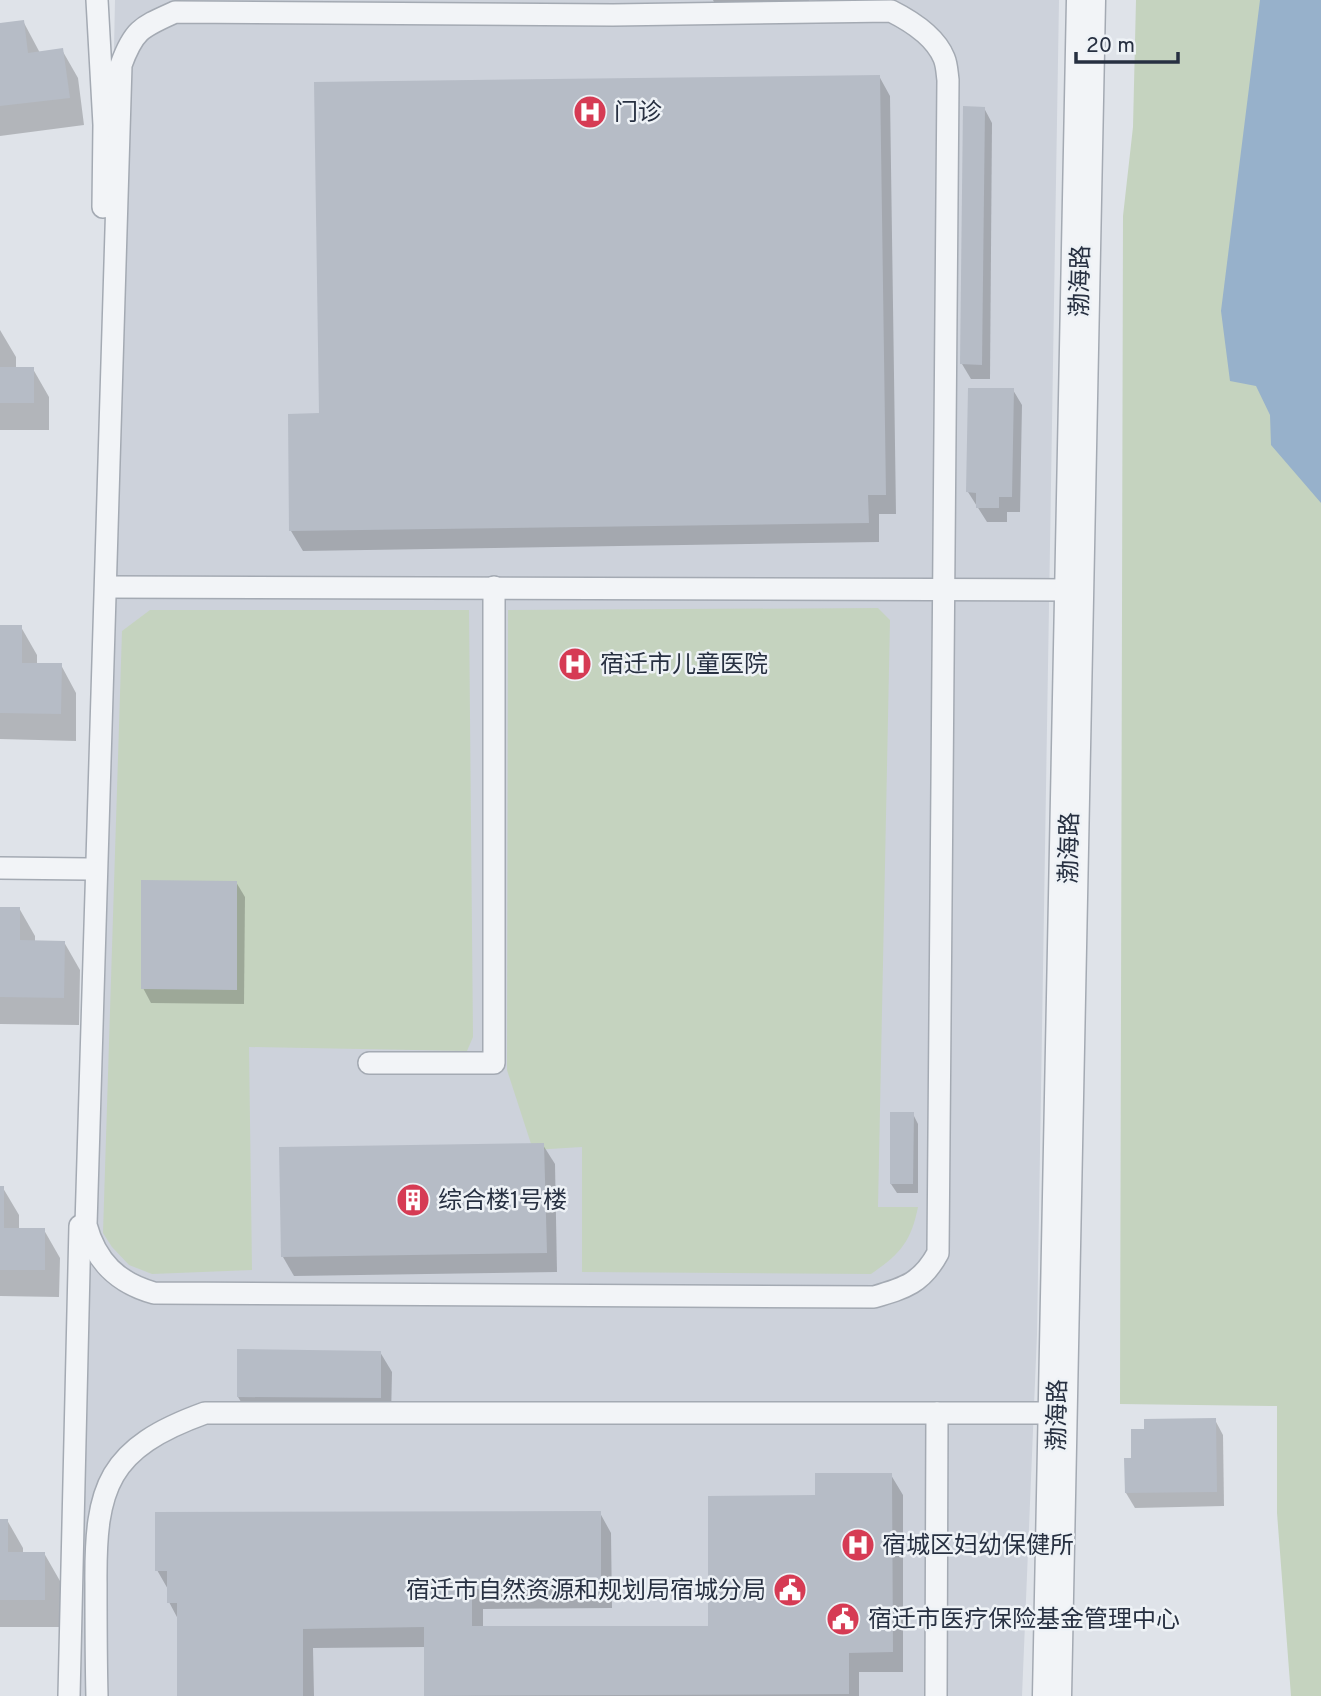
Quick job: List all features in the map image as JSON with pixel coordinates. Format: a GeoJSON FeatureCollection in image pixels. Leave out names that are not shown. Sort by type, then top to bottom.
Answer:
{"type":"FeatureCollection","features":[{"type":"Feature","properties":{"kind":"street","name":"渤海路"},"geometry":{"type":"LineString","coordinates":[[1052,1696],[1086,0]]}},
{"type":"Feature","properties":{"kind":"lane"},"geometry":{"type":"LineString","coordinates":[[69,1696],[104,125],[97,0]]}},
{"type":"Feature","properties":{"kind":"lane"},"geometry":{"type":"LineString","coordinates":[[557,7],[891,11],[919,28],[933,41],[944,59],[948,94],[938,1253],[930,1268],[913,1284],[874,1297],[155,1293],[141,1289],[121,1278],[103,1263],[91,1244],[86,1226],[121,65],[128,45],[141,27],[175,12],[557,7]]}},
{"type":"Feature","properties":{"kind":"lane"},"geometry":{"type":"LineString","coordinates":[[106,587],[1074,590]]}},
{"type":"Feature","properties":{"kind":"lane"},"geometry":{"type":"LineString","coordinates":[[369,1063],[494,1063],[494,587]]}},
{"type":"Feature","properties":{"kind":"lane"},"geometry":{"type":"LineString","coordinates":[[0,868],[88,869]]}},
{"type":"Feature","properties":{"kind":"lane"},"geometry":{"type":"LineString","coordinates":[[97,1696],[96,1540],[106,1486],[121,1464],[144,1443],[170,1425],[205,1413],[1058,1413]]}},
{"type":"Feature","properties":{"kind":"lane"},"geometry":{"type":"LineString","coordinates":[[936,1696],[937,1413]]}},
{"type":"Feature","properties":{"kind":"shaded area","name":"宿迁市儿童医院"},"geometry":{"type":"Polygon","coordinates":[[[115,0],[1059,0],[1037,1334],[1022,1696],[77,1696],[88,1327],[115,0]]]}},
{"type":"Feature","properties":{"kind":"green space"},"geometry":{"type":"Polygon","coordinates":[[[1136,0],[1321,0],[1321,1696],[1291,1696],[1277,1513],[1277,1406],[1120,1404],[1123,216],[1133,127],[1136,0]]]}},
{"type":"Feature","properties":{"kind":"green space"},"geometry":{"type":"Polygon","coordinates":[[[878,608],[890,620],[878,1207],[918,1207],[908,1238],[890,1260],[871,1274],[582,1272],[582,1147],[533,1150],[507,1070],[508,610],[878,608]]]}},
{"type":"Feature","properties":{"kind":"green space"},"geometry":{"type":"Polygon","coordinates":[[[150,610],[469,610],[473,1037],[467,1051],[249,1047],[252,1270],[152,1274],[129,1265],[103,1233],[122,631],[150,610]]]}},
{"type":"Feature","properties":{"kind":"water"},"geometry":{"type":"Polygon","coordinates":[[[1260,0],[1321,0],[1321,503],[1271,445],[1270,415],[1256,386],[1230,381],[1221,311],[1260,0]]]}},
{"type":"Feature","properties":{"kind":"building"},"geometry":{"type":"Polygon","coordinates":[[[24,20],[28,53],[63,48],[70,98],[0,106],[0,23],[24,20]]]}},
{"type":"Feature","properties":{"kind":"building"},"geometry":{"type":"Polygon","coordinates":[[[880,75],[886,495],[868,495],[869,523],[289,531],[288,414],[319,413],[314,82],[880,75]]]}},
{"type":"Feature","properties":{"kind":"building"},"geometry":{"type":"Polygon","coordinates":[[[963,106],[985,107],[982,365],[960,364],[963,106]]]}},
{"type":"Feature","properties":{"kind":"building"},"geometry":{"type":"Polygon","coordinates":[[[0,367],[34,367],[34,403],[0,403],[0,367]]]}},
{"type":"Feature","properties":{"kind":"building"},"geometry":{"type":"Polygon","coordinates":[[[968,388],[1014,388],[1012,497],[999,497],[999,508],[976,508],[976,493],[966,492],[968,388]]]}},
{"type":"Feature","properties":{"kind":"building"},"geometry":{"type":"Polygon","coordinates":[[[0,625],[22,625],[22,663],[62,663],[61,714],[0,713],[0,625]]]}},
{"type":"Feature","properties":{"kind":"building"},"geometry":{"type":"Polygon","coordinates":[[[141,880],[237,881],[237,990],[141,989],[141,880]]]}},
{"type":"Feature","properties":{"kind":"building"},"geometry":{"type":"Polygon","coordinates":[[[0,907],[20,907],[20,940],[65,941],[64,998],[0,997],[0,907]]]}},
{"type":"Feature","properties":{"kind":"building"},"geometry":{"type":"Polygon","coordinates":[[[890,1112],[914,1112],[913,1184],[890,1184],[890,1112]]]}},
{"type":"Feature","properties":{"kind":"building","name":"综合楼1号楼"},"geometry":{"type":"Polygon","coordinates":[[[544,1143],[547,1253],[281,1257],[279,1147],[544,1143]]]}},
{"type":"Feature","properties":{"kind":"building"},"geometry":{"type":"Polygon","coordinates":[[[0,1186],[4,1186],[4,1228],[45,1228],[45,1270],[0,1270],[0,1186]]]}},
{"type":"Feature","properties":{"kind":"building"},"geometry":{"type":"Polygon","coordinates":[[[237,1349],[381,1351],[381,1398],[237,1397],[237,1349]]]}},
{"type":"Feature","properties":{"kind":"building"},"geometry":{"type":"Polygon","coordinates":[[[1216,1418],[1217,1492],[1125,1493],[1124,1458],[1131,1458],[1131,1429],[1144,1429],[1144,1419],[1216,1418]]]}},
{"type":"Feature","properties":{"kind":"building"},"geometry":{"type":"Polygon","coordinates":[[[815,1473],[892,1473],[893,1652],[849,1653],[849,1694],[424,1696],[424,1627],[303,1629],[303,1696],[177,1696],[177,1603],[167,1603],[167,1571],[155,1571],[155,1512],[601,1511],[601,1589],[472,1589],[472,1626],[708,1626],[708,1496],[815,1495],[815,1473]]]}},
{"type":"Feature","properties":{"kind":"building"},"geometry":{"type":"Polygon","coordinates":[[[0,1519],[8,1519],[8,1552],[45,1552],[45,1600],[0,1600],[0,1519]]]}},
{"type":"Feature","properties":{"kind":"place","name":"门诊"},"geometry":{"type":"Point","coordinates":[590,112]}},
{"type":"Feature","properties":{"kind":"place","name":"宿迁市儿童医院"},"geometry":{"type":"Point","coordinates":[575,664]}},
{"type":"Feature","properties":{"kind":"place","name":"综合楼1号楼"},"geometry":{"type":"Point","coordinates":[413,1200]}},
{"type":"Feature","properties":{"kind":"place","name":"宿城区妇幼保健所"},"geometry":{"type":"Point","coordinates":[858,1545]}},
{"type":"Feature","properties":{"kind":"place","name":"宿迁市自然资源和规划局宿城分局"},"geometry":{"type":"Point","coordinates":[790,1590]}},
{"type":"Feature","properties":{"kind":"place","name":"宿迁市医疗保险基金管理中心"},"geometry":{"type":"Point","coordinates":[843,1619]}}]}
